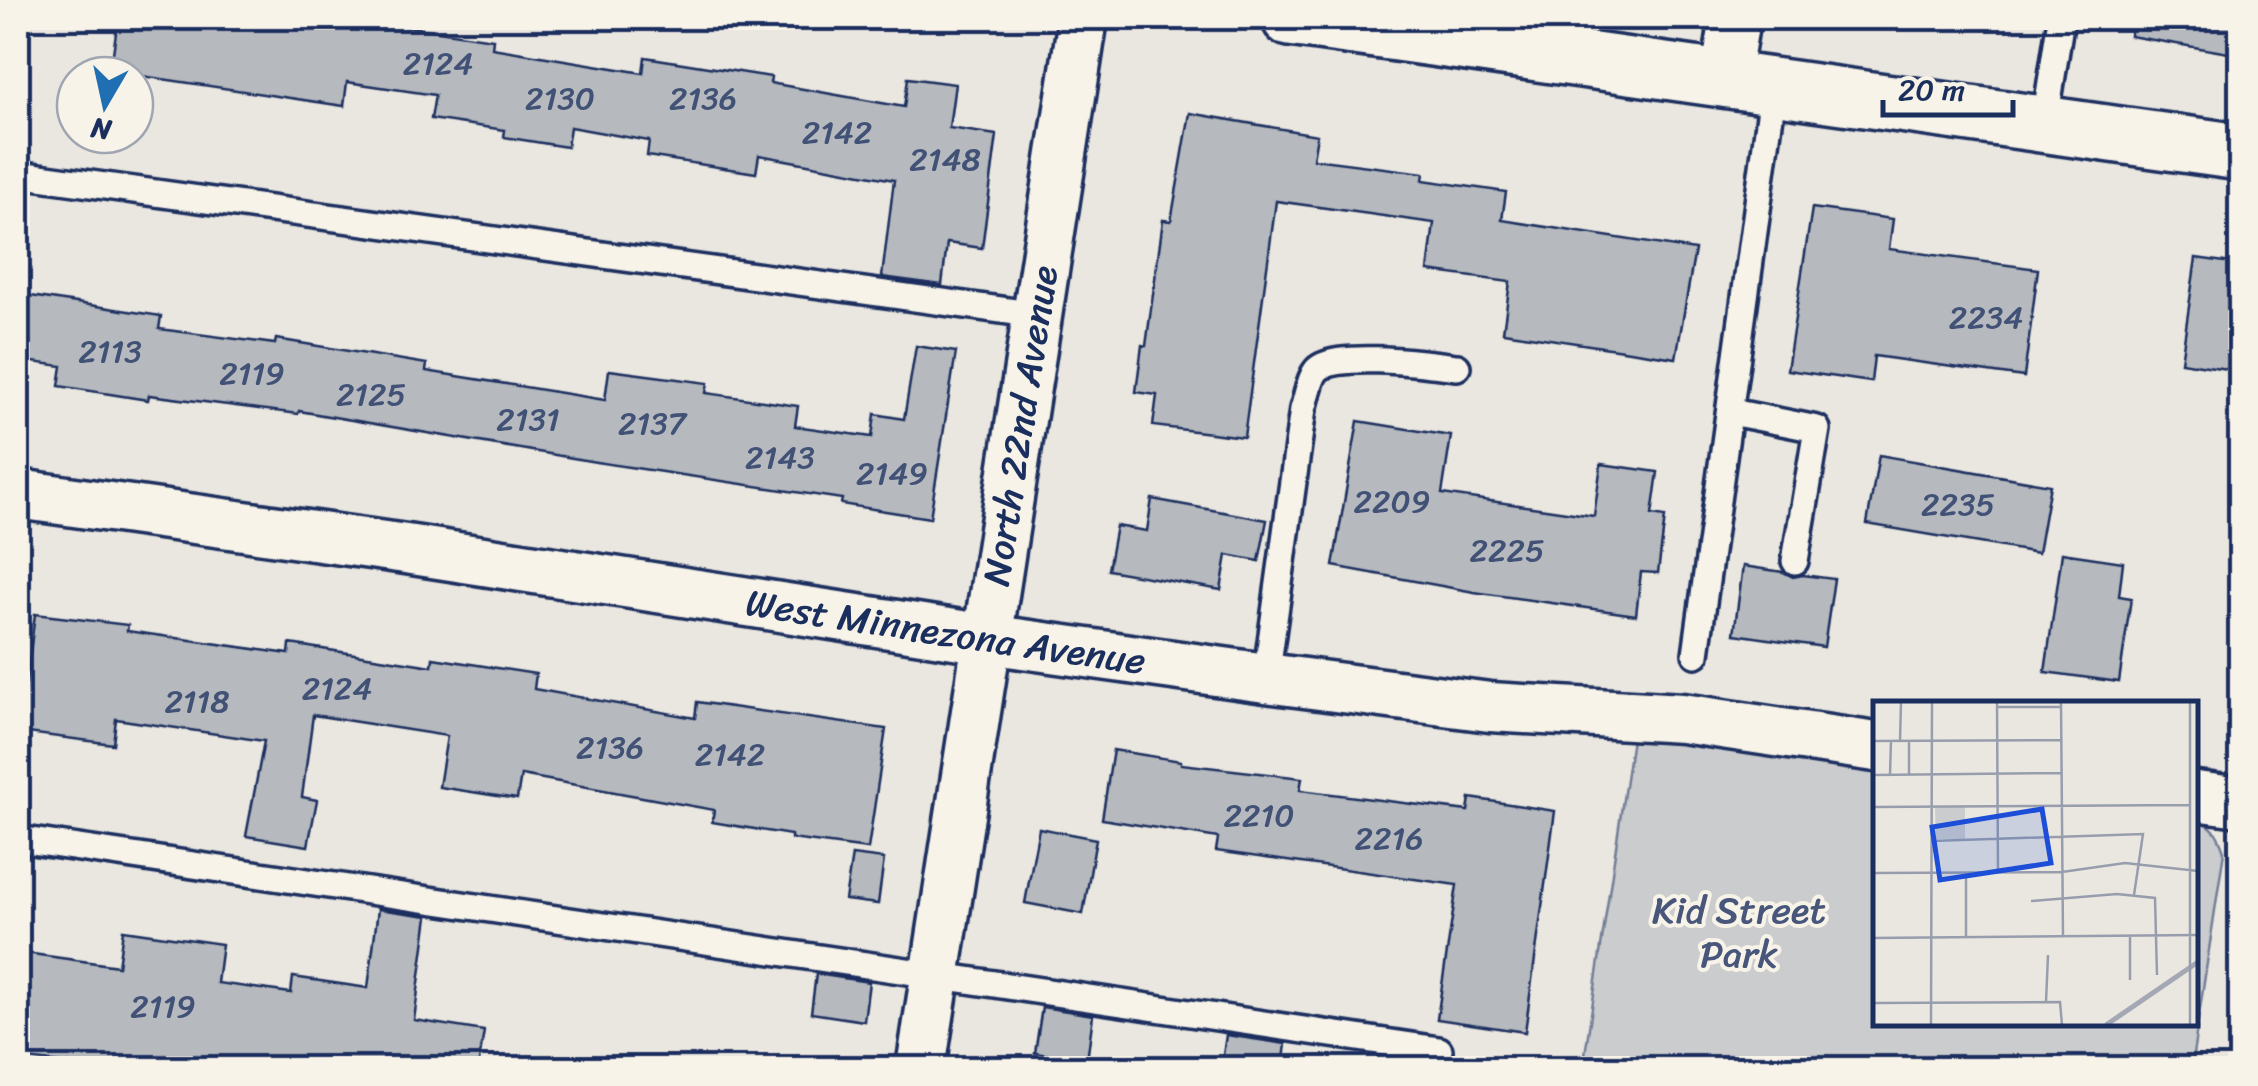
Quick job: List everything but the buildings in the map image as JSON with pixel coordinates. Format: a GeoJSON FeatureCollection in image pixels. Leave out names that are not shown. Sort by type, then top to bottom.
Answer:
{"type":"FeatureCollection","features":[{"type":"Feature","properties":{"kind":"street","name":"North 22nd Avenue"},"geometry":{"type":"LineString","coordinates":[[921,1068],[1083,18]]}},
{"type":"Feature","properties":{"kind":"street"},"geometry":{"type":"LineString","coordinates":[[1290,18],[2240,152]]}},
{"type":"Feature","properties":{"kind":"street"},"geometry":{"type":"LineString","coordinates":[[1735,18],[1749,82]]}},
{"type":"Feature","properties":{"kind":"street","name":"West Minnezona Avenue"},"geometry":{"type":"LineString","coordinates":[[18,494],[1266,678],[1490,707],[1682,718],[1873,747]]}},
{"type":"Feature","properties":{"kind":"street"},"geometry":{"type":"LineString","coordinates":[[2198,796],[2240,802]]}},
{"type":"Feature","properties":{"kind":"lane"},"geometry":{"type":"LineString","coordinates":[[2044,127],[2061,18]]}},
{"type":"Feature","properties":{"kind":"lane"},"geometry":{"type":"LineString","coordinates":[[1696,654],[1732,412],[1749,82]]}},
{"type":"Feature","properties":{"kind":"lane"},"geometry":{"type":"LineString","coordinates":[[18,174],[1037,315]]}},
{"type":"Feature","properties":{"kind":"lane"},"geometry":{"type":"LineString","coordinates":[[1266,678],[1303,409],[1316,370],[1353,361],[1458,367]]}},
{"type":"Feature","properties":{"kind":"lane"},"geometry":{"type":"LineString","coordinates":[[1732,412],[1817,428],[1795,561]]}},
{"type":"Feature","properties":{"kind":"lane"},"geometry":{"type":"LineString","coordinates":[[18,839],[1439,1050]]}},
{"type":"Feature","properties":{"kind":"green space","name":"Kid Street Park"},"geometry":{"type":"Polygon","coordinates":[[[1633,732],[1873,770],[1873,1026],[2197,1026],[2191,1068],[1583,1068],[1633,732]]]}},
{"type":"Feature","properties":{"kind":"green space","name":"Kid Street Park"},"geometry":{"type":"Polygon","coordinates":[[[2198,820],[2211,827],[2224,851],[2198,1022],[2198,820]]]}}]}
